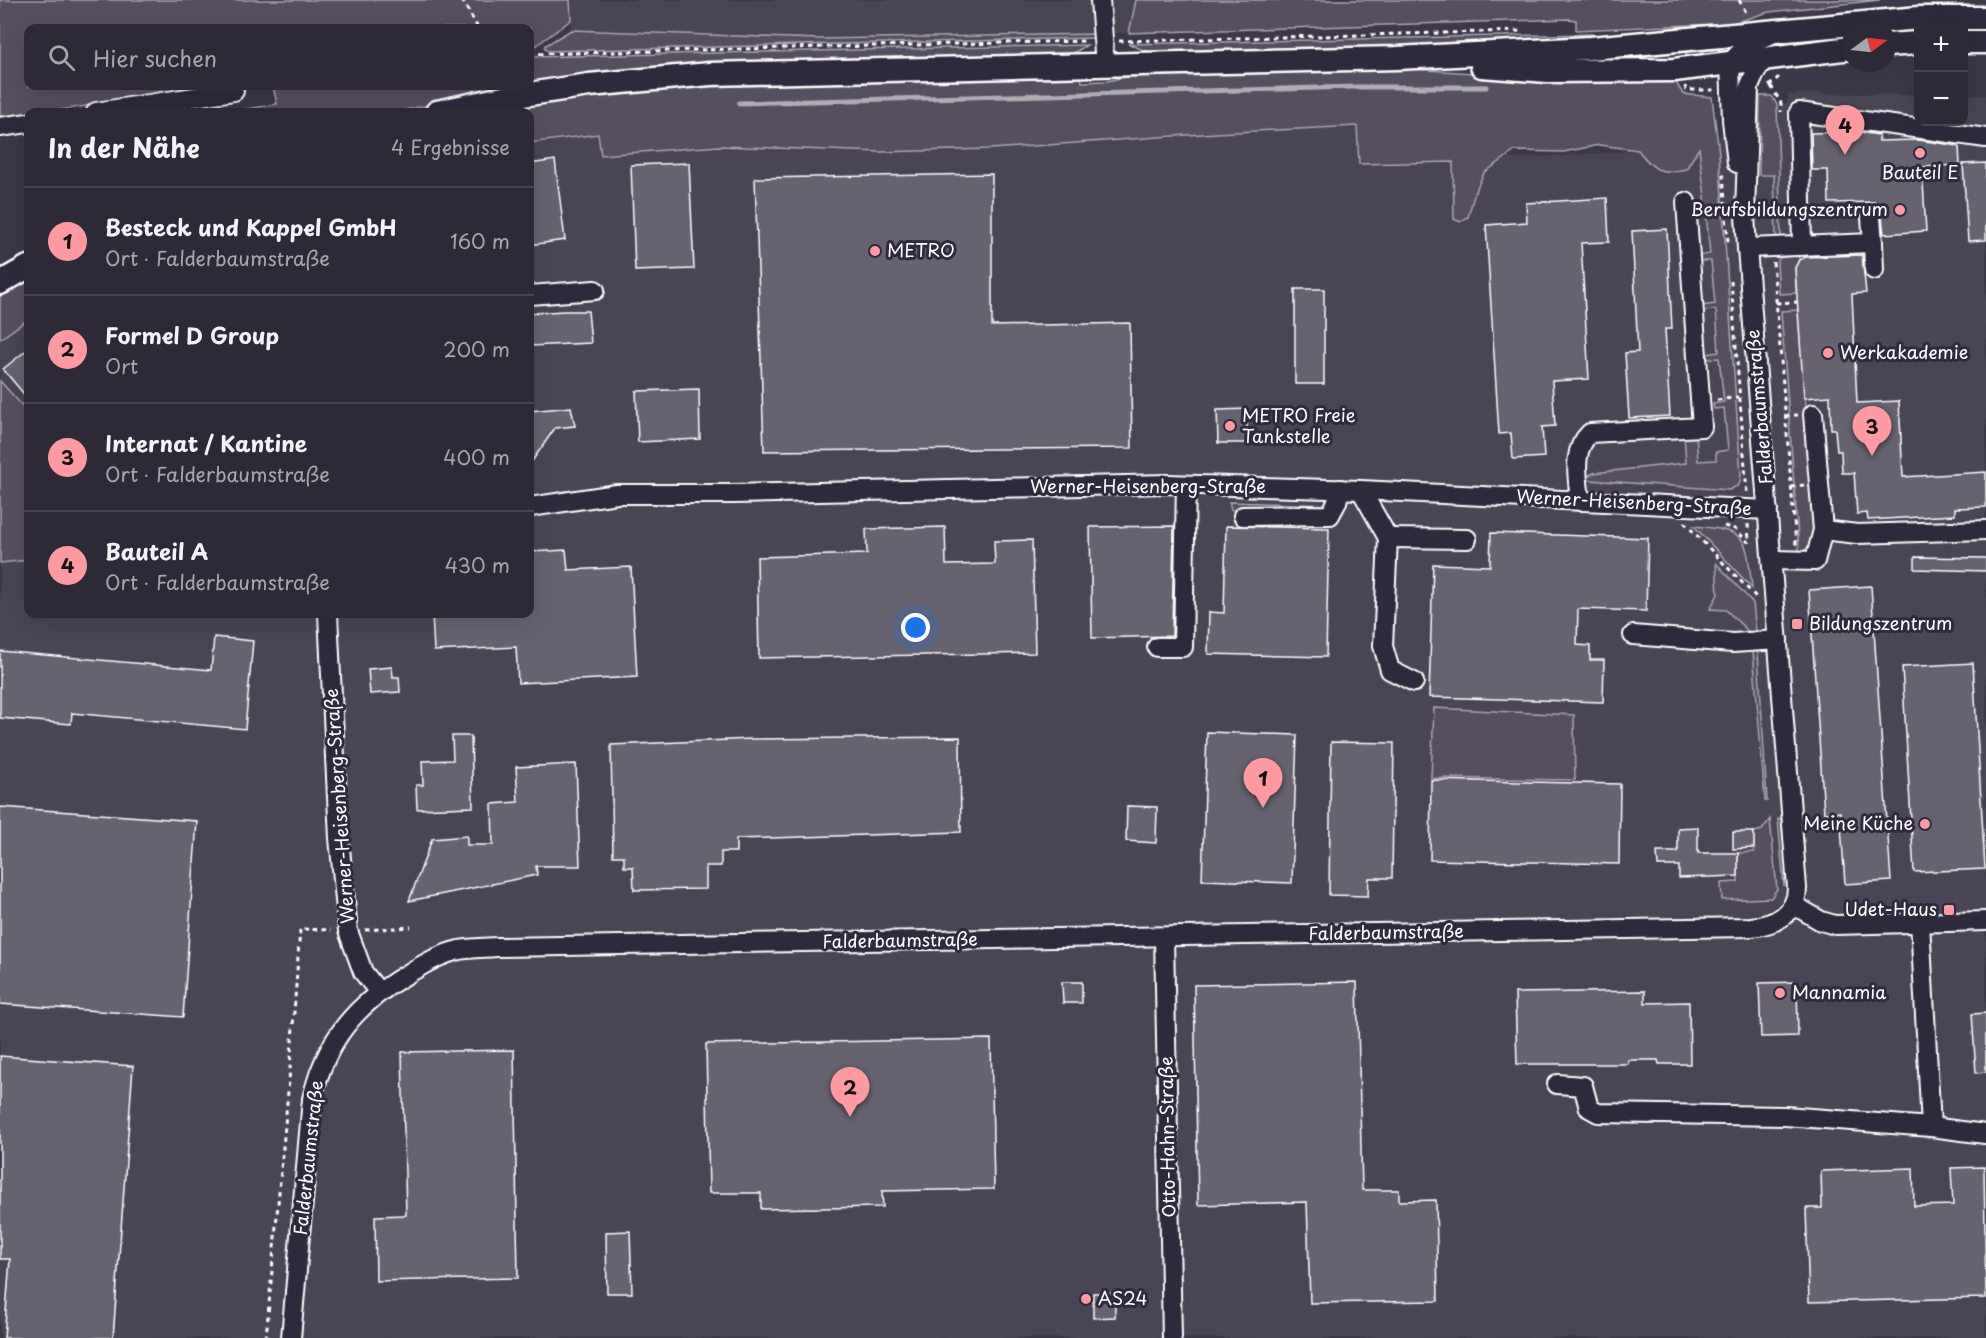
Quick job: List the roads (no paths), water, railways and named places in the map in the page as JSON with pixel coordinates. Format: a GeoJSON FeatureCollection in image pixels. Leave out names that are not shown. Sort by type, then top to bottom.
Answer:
{"type":"FeatureCollection","features":[{"type":"Feature","properties":{"kind":"main road"},"geometry":{"type":"LineString","coordinates":[[456,108],[570,88],[710,74],[1397,58],[1591,48],[1788,28],[1918,18],[1986,18]]}},
{"type":"Feature","properties":{"kind":"main road"},"geometry":{"type":"LineString","coordinates":[[1896,44],[1914,42]]}},
{"type":"Feature","properties":{"kind":"main road"},"geometry":{"type":"LineString","coordinates":[[1968,42],[1986,42]]}},
{"type":"Feature","properties":{"kind":"main road"},"geometry":{"type":"LineString","coordinates":[[1397,58],[1548,71],[1607,72],[1674,70],[1842,49]]}},
{"type":"Feature","properties":{"kind":"main road"},"geometry":{"type":"LineString","coordinates":[[0,283],[24,269]]}},
{"type":"Feature","properties":{"kind":"street"},"geometry":{"type":"LineString","coordinates":[[1100,0],[1105,65]]}},
{"type":"Feature","properties":{"kind":"street"},"geometry":{"type":"LineString","coordinates":[[1745,215],[1732,120],[1730,63],[1745,47],[1788,28]]}},
{"type":"Feature","properties":{"kind":"street","name":"Falderbaumstraße"},"geometry":{"type":"LineString","coordinates":[[291,1338],[312,1099],[319,1071],[341,1029],[378,991],[428,961],[459,950],[496,947],[1751,927],[1777,920],[1794,905],[1797,888],[1745,215],[1749,87],[1756,70],[1766,57]]}},
{"type":"Feature","properties":{"kind":"street"},"geometry":{"type":"LineString","coordinates":[[122,108],[234,91]]}},
{"type":"Feature","properties":{"kind":"street"},"geometry":{"type":"LineString","coordinates":[[1794,246],[1799,112],[1986,138]]}},
{"type":"Feature","properties":{"kind":"street"},"geometry":{"type":"LineString","coordinates":[[0,128],[24,124]]}},
{"type":"Feature","properties":{"kind":"street"},"geometry":{"type":"LineString","coordinates":[[1580,501],[1577,454],[1581,442],[1590,433],[1702,427],[1686,202]]}},
{"type":"Feature","properties":{"kind":"street"},"geometry":{"type":"LineString","coordinates":[[1871,218],[1874,270]]}},
{"type":"Feature","properties":{"kind":"street"},"geometry":{"type":"LineString","coordinates":[[1747,248],[1873,243]]}},
{"type":"Feature","properties":{"kind":"street"},"geometry":{"type":"LineString","coordinates":[[534,295],[595,291]]}},
{"type":"Feature","properties":{"kind":"street"},"geometry":{"type":"LineString","coordinates":[[1772,560],[1815,561],[1823,530],[1813,414]]}},
{"type":"Feature","properties":{"kind":"street"},"geometry":{"type":"LineString","coordinates":[[1157,647],[1183,648],[1186,485]]}},
{"type":"Feature","properties":{"kind":"street","name":"Werner-Heisenberg-Straße"},"geometry":{"type":"LineString","coordinates":[[534,506],[617,494],[1186,485],[1340,489],[1580,501],[1683,514],[1768,510]]}},
{"type":"Feature","properties":{"kind":"street"},"geometry":{"type":"LineString","coordinates":[[1243,516],[1330,515],[1337,502],[1340,489]]}},
{"type":"Feature","properties":{"kind":"street"},"geometry":{"type":"LineString","coordinates":[[1361,490],[1388,538],[1383,646],[1390,670],[1414,682]]}},
{"type":"Feature","properties":{"kind":"street"},"geometry":{"type":"LineString","coordinates":[[1823,530],[1857,534],[1986,530]]}},
{"type":"Feature","properties":{"kind":"street"},"geometry":{"type":"LineString","coordinates":[[1388,538],[1467,539]]}},
{"type":"Feature","properties":{"kind":"street","name":"Werner-Heisenberg-Straße"},"geometry":{"type":"LineString","coordinates":[[328,618],[339,838],[348,931],[363,972],[378,991]]}},
{"type":"Feature","properties":{"kind":"street"},"geometry":{"type":"LineString","coordinates":[[1633,635],[1733,643],[1779,640]]}},
{"type":"Feature","properties":{"kind":"street"},"geometry":{"type":"LineString","coordinates":[[1794,905],[1821,921],[1835,925],[1986,921]]}},
{"type":"Feature","properties":{"kind":"street"},"geometry":{"type":"LineString","coordinates":[[1920,922],[1931,1127]]}},
{"type":"Feature","properties":{"kind":"street","name":"Otto-Hahn-Straße"},"geometry":{"type":"LineString","coordinates":[[1164,937],[1172,1338]]}},
{"type":"Feature","properties":{"kind":"street"},"geometry":{"type":"LineString","coordinates":[[1557,1084],[1583,1086],[1589,1108],[1598,1113],[1785,1116],[1931,1127],[1985,1134]]}},
{"type":"Feature","properties":{"kind":"waterway"},"geometry":{"type":"LineString","coordinates":[[739,103],[1355,87],[1486,87]]}},
{"type":"Feature","properties":{"kind":"place","name":"Bauteil E"},"geometry":{"type":"Point","coordinates":[1920,153]}},
{"type":"Feature","properties":{"kind":"place","name":"Bauteil A"},"geometry":{"type":"Point","coordinates":[1845,155]}},
{"type":"Feature","properties":{"kind":"place","name":"Berufsbildungszentrum"},"geometry":{"type":"Point","coordinates":[1900,210]}},
{"type":"Feature","properties":{"kind":"place","name":"METRO"},"geometry":{"type":"Point","coordinates":[875,251]}},
{"type":"Feature","properties":{"kind":"place","name":"Werkakademie"},"geometry":{"type":"Point","coordinates":[1828,353]}},
{"type":"Feature","properties":{"kind":"place","name":"METRO Freie Tankstelle"},"geometry":{"type":"Point","coordinates":[1230,426]}},
{"type":"Feature","properties":{"kind":"place","name":"Internat / Kantine"},"geometry":{"type":"Point","coordinates":[1872,456]}},
{"type":"Feature","properties":{"kind":"place","name":"Bildungszentrum"},"geometry":{"type":"Point","coordinates":[1797,624]}},
{"type":"Feature","properties":{"kind":"place","name":"Besteck und Kappel GmbH"},"geometry":{"type":"Point","coordinates":[1263,808]}},
{"type":"Feature","properties":{"kind":"place","name":"Meine Küche"},"geometry":{"type":"Point","coordinates":[1925,824]}},
{"type":"Feature","properties":{"kind":"place","name":"Udet-Haus"},"geometry":{"type":"Point","coordinates":[1949,910]}},
{"type":"Feature","properties":{"kind":"place","name":"Mannamia"},"geometry":{"type":"Point","coordinates":[1780,993]}},
{"type":"Feature","properties":{"kind":"place","name":"Formel D Group"},"geometry":{"type":"Point","coordinates":[850,1117]}},
{"type":"Feature","properties":{"kind":"place","name":"AS24"},"geometry":{"type":"Point","coordinates":[1086,1299]}}]}
